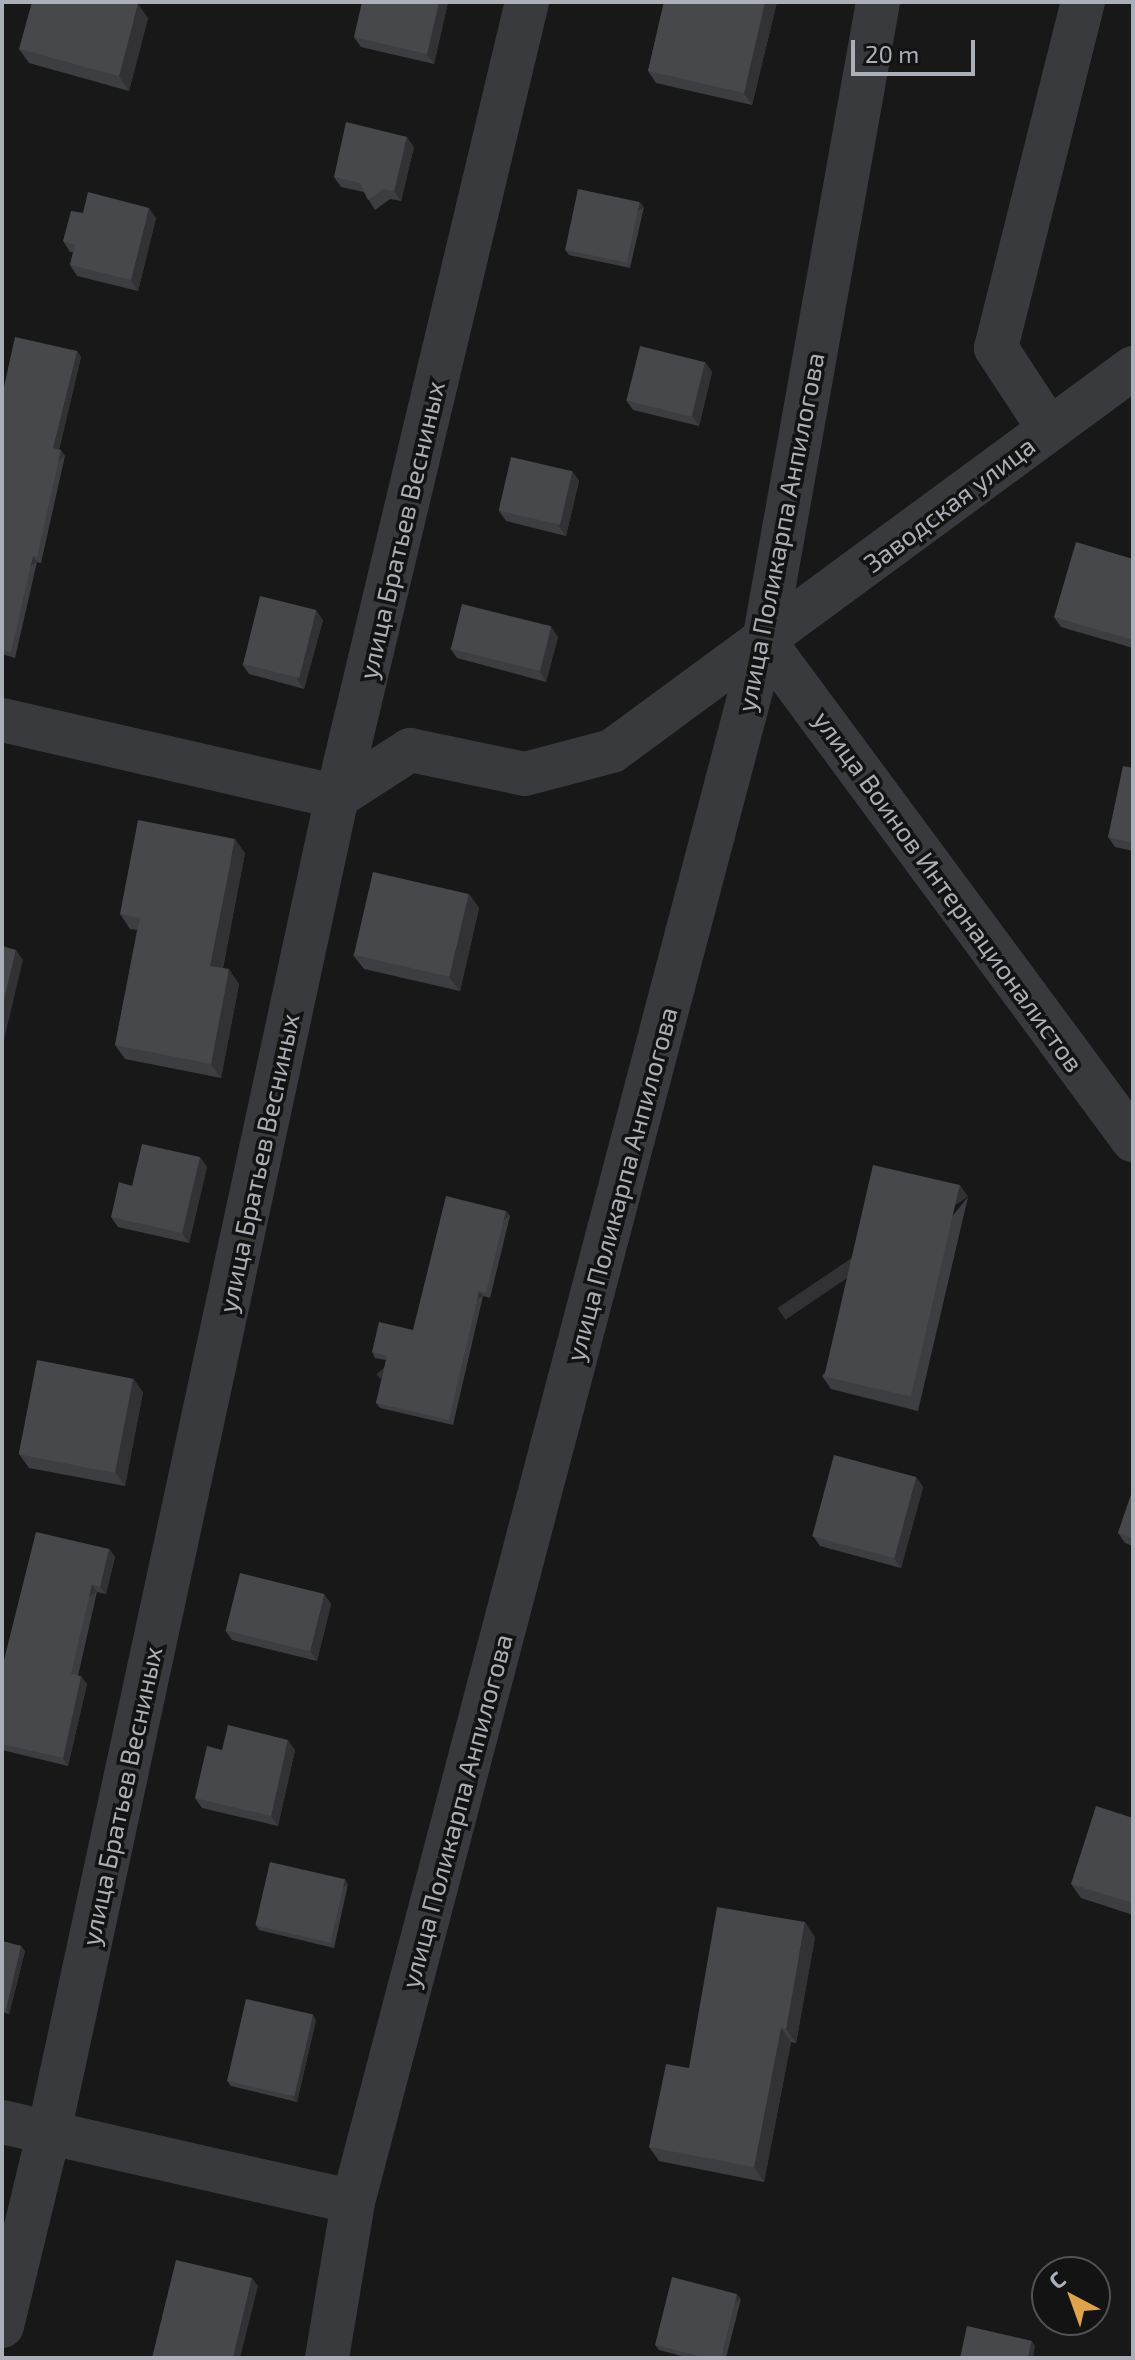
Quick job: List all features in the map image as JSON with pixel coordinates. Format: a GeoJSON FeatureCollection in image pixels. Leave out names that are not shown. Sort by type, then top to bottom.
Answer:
{"type":"FeatureCollection","features":[{"type":"Feature","properties":{"kind":"street","name":"улица Братьев Весниных"},"geometry":{"type":"LineString","coordinates":[[2,2326],[49,2132],[337,797],[527,2]]}},
{"type":"Feature","properties":{"kind":"street","name":"улица Поликарпа Анпилогова"},"geometry":{"type":"LineString","coordinates":[[327,2358],[353,2202],[764,641],[878,2]]}},
{"type":"Feature","properties":{"kind":"street"},"geometry":{"type":"LineString","coordinates":[[1049,429],[996,348],[1083,2]]}},
{"type":"Feature","properties":{"kind":"street","name":"Заводская улица"},"geometry":{"type":"LineString","coordinates":[[337,797],[410,750],[525,774],[612,751],[1133,368]]}},
{"type":"Feature","properties":{"kind":"street","name":"улица Воинов Интернационалистов"},"geometry":{"type":"LineString","coordinates":[[764,641],[1133,1140]]}},
{"type":"Feature","properties":{"kind":"street"},"geometry":{"type":"LineString","coordinates":[[2,720],[337,797]]}},
{"type":"Feature","properties":{"kind":"street"},"geometry":{"type":"LineString","coordinates":[[2,2122],[353,2202]]}},
{"type":"Feature","properties":{"kind":"building"},"geometry":{"type":"Polygon","coordinates":[[[32,2],[138,4],[119,76],[19,49],[32,2]]]}},
{"type":"Feature","properties":{"kind":"building"},"geometry":{"type":"Polygon","coordinates":[[[362,2],[439,2],[427,54],[354,37],[362,2]]]}},
{"type":"Feature","properties":{"kind":"building"},"geometry":{"type":"Polygon","coordinates":[[[664,2],[765,2],[744,93],[648,71],[664,2]]]}},
{"type":"Feature","properties":{"kind":"building"},"geometry":{"type":"Polygon","coordinates":[[[346,122],[407,137],[394,191],[383,189],[368,200],[360,183],[334,177],[346,122]]]}},
{"type":"Feature","properties":{"kind":"building"},"geometry":{"type":"Polygon","coordinates":[[[578,189],[640,202],[627,263],[565,250],[578,189]]]}},
{"type":"Feature","properties":{"kind":"building"},"geometry":{"type":"Polygon","coordinates":[[[88,192],[149,208],[131,280],[70,265],[75,245],[63,241],[71,211],[83,213],[88,192]]]}},
{"type":"Feature","properties":{"kind":"building"},"geometry":{"type":"Polygon","coordinates":[[[15,337],[77,351],[53,448],[61,450],[37,557],[33,556],[11,652],[2,650],[2,396],[15,337]]]}},
{"type":"Feature","properties":{"kind":"building"},"geometry":{"type":"Polygon","coordinates":[[[640,346],[705,362],[691,417],[626,400],[640,346]]]}},
{"type":"Feature","properties":{"kind":"building"},"geometry":{"type":"Polygon","coordinates":[[[511,457],[572,471],[560,525],[499,511],[511,457]]]}},
{"type":"Feature","properties":{"kind":"building"},"geometry":{"type":"Polygon","coordinates":[[[1076,542],[1133,559],[1133,640],[1054,617],[1076,542]]]}},
{"type":"Feature","properties":{"kind":"building"},"geometry":{"type":"Polygon","coordinates":[[[260,596],[316,610],[299,678],[243,664],[260,596]]]}},
{"type":"Feature","properties":{"kind":"building"},"geometry":{"type":"Polygon","coordinates":[[[462,604],[551,626],[540,671],[451,649],[462,604]]]}},
{"type":"Feature","properties":{"kind":"building"},"geometry":{"type":"Polygon","coordinates":[[[1123,766],[1133,768],[1133,843],[1108,837],[1123,766]]]}},
{"type":"Feature","properties":{"kind":"building"},"geometry":{"type":"Polygon","coordinates":[[[138,820],[235,839],[210,966],[229,969],[211,1064],[115,1045],[140,918],[120,914],[138,820]]]}},
{"type":"Feature","properties":{"kind":"building"},"geometry":{"type":"Polygon","coordinates":[[[373,872],[468,894],[449,977],[354,955],[373,872]]]}},
{"type":"Feature","properties":{"kind":"building"},"geometry":{"type":"Polygon","coordinates":[[[2,946],[16,950],[2,1009],[2,946]]]}},
{"type":"Feature","properties":{"kind":"building"},"geometry":{"type":"Polygon","coordinates":[[[142,1144],[200,1157],[182,1233],[111,1217],[119,1182],[132,1186],[142,1144]]]}},
{"type":"Feature","properties":{"kind":"building"},"geometry":{"type":"Polygon","coordinates":[[[873,1165],[960,1185],[911,1396],[824,1376],[873,1165]]]}},
{"type":"Feature","properties":{"kind":"building"},"geometry":{"type":"Polygon","coordinates":[[[446,1196],[506,1211],[486,1293],[479,1291],[449,1420],[376,1403],[387,1356],[372,1352],[379,1322],[413,1330],[446,1196]]]}},
{"type":"Feature","properties":{"kind":"building"},"geometry":{"type":"Polygon","coordinates":[[[37,1360],[133,1379],[115,1473],[19,1454],[37,1360]]]}},
{"type":"Feature","properties":{"kind":"building"},"geometry":{"type":"Polygon","coordinates":[[[834,1455],[916,1477],[894,1558],[812,1536],[834,1455]]]}},
{"type":"Feature","properties":{"kind":"building"},"geometry":{"type":"Polygon","coordinates":[[[1133,1489],[1133,1538],[1118,1533],[1133,1489]]]}},
{"type":"Feature","properties":{"kind":"building"},"geometry":{"type":"Polygon","coordinates":[[[36,1532],[109,1549],[100,1587],[92,1584],[71,1674],[81,1676],[63,1758],[2,1744],[2,1668],[36,1532]]]}},
{"type":"Feature","properties":{"kind":"building"},"geometry":{"type":"Polygon","coordinates":[[[240,1573],[324,1594],[310,1651],[226,1630],[240,1573]]]}},
{"type":"Feature","properties":{"kind":"building"},"geometry":{"type":"Polygon","coordinates":[[[228,1725],[288,1740],[271,1816],[195,1798],[207,1746],[222,1750],[228,1725]]]}},
{"type":"Feature","properties":{"kind":"building"},"geometry":{"type":"Polygon","coordinates":[[[1096,1806],[1133,1818],[1133,1903],[1071,1884],[1096,1806]]]}},
{"type":"Feature","properties":{"kind":"building"},"geometry":{"type":"Polygon","coordinates":[[[270,1862],[345,1879],[330,1943],[255,1925],[270,1862]]]}},
{"type":"Feature","properties":{"kind":"building"},"geometry":{"type":"Polygon","coordinates":[[[717,1907],[805,1922],[786,2029],[781,2028],[754,2167],[649,2147],[666,2064],[689,2068],[717,1907]]]}},
{"type":"Feature","properties":{"kind":"building"},"geometry":{"type":"Polygon","coordinates":[[[2,1941],[21,1946],[6,2009],[2,2008],[2,1941]]]}},
{"type":"Feature","properties":{"kind":"building"},"geometry":{"type":"Polygon","coordinates":[[[246,1999],[313,2015],[294,2096],[227,2081],[246,1999]]]}},
{"type":"Feature","properties":{"kind":"building"},"geometry":{"type":"Polygon","coordinates":[[[176,2260],[252,2278],[233,2358],[152,2358],[176,2260]]]}},
{"type":"Feature","properties":{"kind":"building"},"geometry":{"type":"Polygon","coordinates":[[[672,2277],[737,2294],[721,2358],[706,2358],[655,2345],[672,2277]]]}},
{"type":"Feature","properties":{"kind":"building"},"geometry":{"type":"Polygon","coordinates":[[[967,2326],[1032,2341],[1028,2358],[960,2358],[967,2326]]]}}]}
